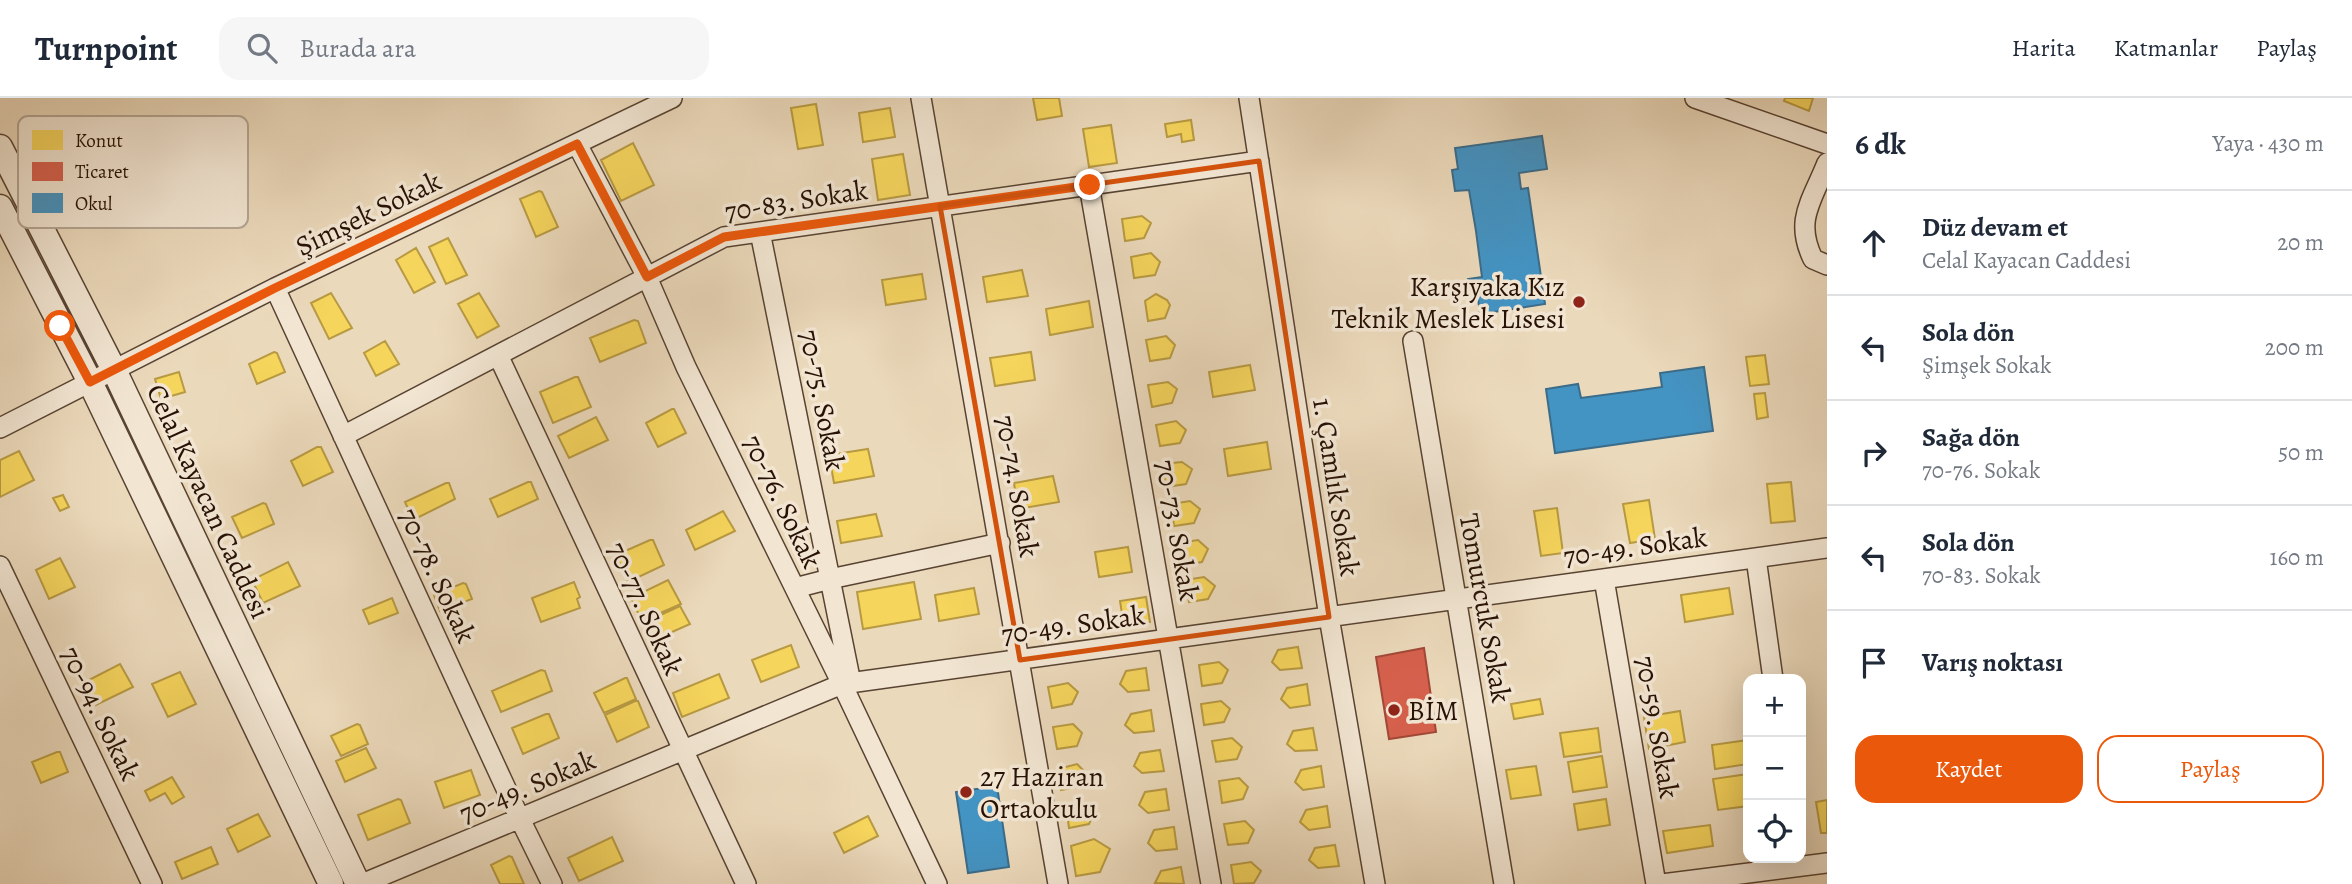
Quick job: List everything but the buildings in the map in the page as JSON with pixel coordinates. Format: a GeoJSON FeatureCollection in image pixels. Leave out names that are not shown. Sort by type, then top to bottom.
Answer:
{"type":"FeatureCollection","features":[{"type":"Feature","properties":{"kind":"street","name":"Şimşek Sokak"},"geometry":{"type":"LineString","coordinates":[[0,428],[275,288],[672,98]]}},
{"type":"Feature","properties":{"kind":"street","name":"70-74. Sokak"},"geometry":{"type":"LineString","coordinates":[[921,98],[1058,884]]}},
{"type":"Feature","properties":{"kind":"street","name":"1. Çamlık Sokak"},"geometry":{"type":"LineString","coordinates":[[1249,98],[1329,617],[1375,884]]}},
{"type":"Feature","properties":{"kind":"street"},"geometry":{"type":"LineString","coordinates":[[1695,98],[1827,144]]}},
{"type":"Feature","properties":{"kind":"street","name":"70-76. Sokak"},"geometry":{"type":"LineString","coordinates":[[577,144],[647,277],[686,367],[795,589],[847,684],[937,884]]}},
{"type":"Feature","properties":{"kind":"street","name":"Celal Kayacan Caddesi"},"geometry":{"type":"LineString","coordinates":[[0,147],[18,182]]}},
{"type":"Feature","properties":{"kind":"street","name":"70-83. Sokak"},"geometry":{"type":"LineString","coordinates":[[343,436],[724,237],[1259,161]]}},
{"type":"Feature","properties":{"kind":"street"},"geometry":{"type":"LineString","coordinates":[[1827,163],[1804,218],[1805,241],[1813,259],[1827,265]]}},
{"type":"Feature","properties":{"kind":"street","name":"70-73. Sokak"},"geometry":{"type":"LineString","coordinates":[[1090,185],[1211,884]]}},
{"type":"Feature","properties":{"kind":"street","name":"Celal Kayacan Caddesi"},"geometry":{"type":"LineString","coordinates":[[0,206],[90,382],[331,884]]}},
{"type":"Feature","properties":{"kind":"street","name":"Celal Kayacan Caddesi"},"geometry":{"type":"LineString","coordinates":[[41,228],[114,370],[360,884]]}},
{"type":"Feature","properties":{"kind":"street","name":"70-75. Sokak"},"geometry":{"type":"LineString","coordinates":[[760,232],[830,579],[847,684]]}},
{"type":"Feature","properties":{"kind":"street","name":"70-78. Sokak"},"geometry":{"type":"LineString","coordinates":[[275,288],[552,884]]}},
{"type":"Feature","properties":{"kind":"street","name":"Tomurcuk Sokak"},"geometry":{"type":"LineString","coordinates":[[1413,341],[1504,884]]}},
{"type":"Feature","properties":{"kind":"street","name":"70-77. Sokak"},"geometry":{"type":"LineString","coordinates":[[498,355],[746,884]]}},
{"type":"Feature","properties":{"kind":"street"},"geometry":{"type":"LineString","coordinates":[[795,589],[1000,543]]}},
{"type":"Feature","properties":{"kind":"street","name":"70-49. Sokak"},"geometry":{"type":"LineString","coordinates":[[360,884],[847,684],[1827,548]]}},
{"type":"Feature","properties":{"kind":"street"},"geometry":{"type":"LineString","coordinates":[[1756,558],[1772,674]]}},
{"type":"Feature","properties":{"kind":"street","name":"70-94. Sokak"},"geometry":{"type":"LineString","coordinates":[[0,566],[152,884]]}},
{"type":"Feature","properties":{"kind":"street","name":"70-59. Sokak"},"geometry":{"type":"LineString","coordinates":[[1604,579],[1656,884]]}},
{"type":"Feature","properties":{"kind":"street"},"geometry":{"type":"LineString","coordinates":[[1662,884],[1801,869],[1827,863]]}},
{"type":"Feature","properties":{"kind":"highlighted area"},"geometry":{"type":"Polygon","coordinates":[[[1259,161],[1329,617],[1020,660],[940,206],[1259,161]]]}},
{"type":"Feature","properties":{"kind":"place","name":"Karşıyaka Kız Teknik Meslek Lisesi"},"geometry":{"type":"Point","coordinates":[1579,302]}},
{"type":"Feature","properties":{"kind":"place","name":"BİM"},"geometry":{"type":"Point","coordinates":[1394,710]}},
{"type":"Feature","properties":{"kind":"place","name":"27 Haziran Ortaokulu"},"geometry":{"type":"Point","coordinates":[966,792]}},
{"type":"Feature","properties":{"kind":"route"},"geometry":{"type":"LineString","coordinates":[[60,326],[90,382],[275,288],[577,144],[647,277],[724,237],[1090,185]]}}]}
